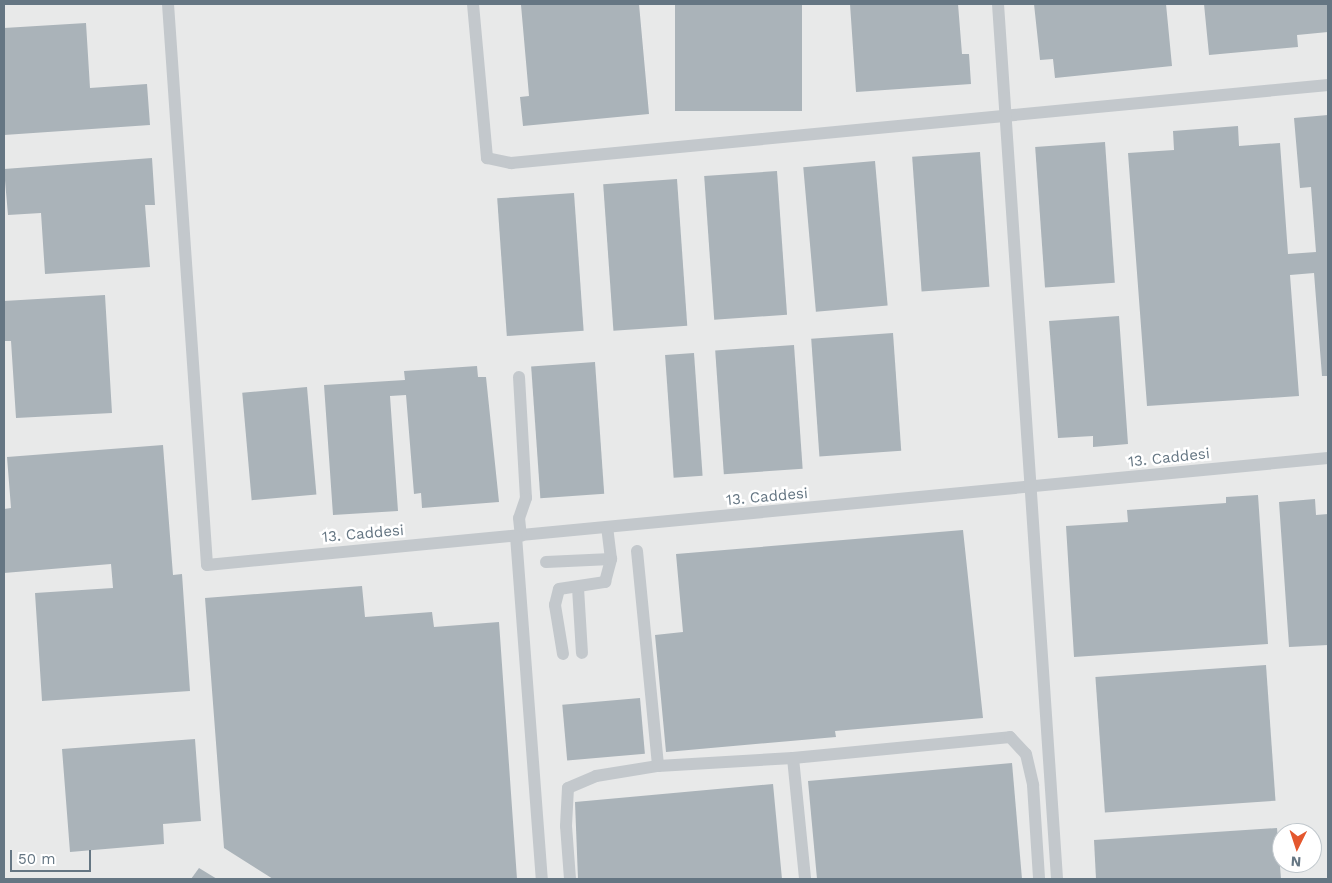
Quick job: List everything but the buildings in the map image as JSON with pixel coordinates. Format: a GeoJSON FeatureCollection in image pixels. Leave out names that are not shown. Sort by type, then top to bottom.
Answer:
{"type":"FeatureCollection","features":[{"type":"Feature","properties":{"kind":"street","name":"13. Caddesi"},"geometry":{"type":"LineString","coordinates":[[168,4],[208,565],[1031,489],[1328,458]]}},
{"type":"Feature","properties":{"kind":"street"},"geometry":{"type":"LineString","coordinates":[[473,4],[487,158],[511,163],[1005,117],[1328,84]]}},
{"type":"Feature","properties":{"kind":"street"},"geometry":{"type":"LineString","coordinates":[[998,4],[1057,879]]}},
{"type":"Feature","properties":{"kind":"street"},"geometry":{"type":"LineString","coordinates":[[520,377],[526,498],[519,518],[518,536],[542,879]]}},
{"type":"Feature","properties":{"kind":"street"},"geometry":{"type":"LineString","coordinates":[[563,654],[555,605],[559,589],[578,588],[605,582],[611,559],[607,528]]}},
{"type":"Feature","properties":{"kind":"street"},"geometry":{"type":"LineString","coordinates":[[637,551],[658,766]]}},
{"type":"Feature","properties":{"kind":"street"},"geometry":{"type":"LineString","coordinates":[[546,562],[611,559]]}},
{"type":"Feature","properties":{"kind":"street"},"geometry":{"type":"LineString","coordinates":[[578,588],[582,653]]}},
{"type":"Feature","properties":{"kind":"street"},"geometry":{"type":"LineString","coordinates":[[570,879],[566,826],[568,788],[596,776],[658,766],[793,758],[1010,737],[1026,754],[1033,785],[1039,879]]}},
{"type":"Feature","properties":{"kind":"street"},"geometry":{"type":"LineString","coordinates":[[793,758],[805,879]]}},
{"type":"Feature","properties":{"kind":"shaded area"},"geometry":{"type":"Polygon","coordinates":[[[4,4],[1328,4],[1328,879],[4,879],[4,4]]]}}]}
